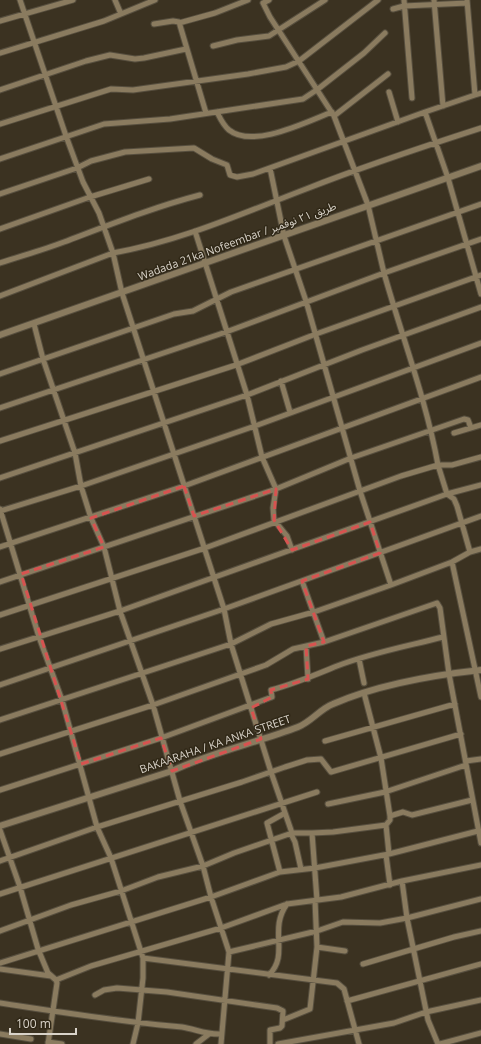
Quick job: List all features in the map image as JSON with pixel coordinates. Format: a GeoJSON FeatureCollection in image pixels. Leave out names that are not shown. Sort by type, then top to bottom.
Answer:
{"type":"FeatureCollection","features":[{"type":"Feature","properties":{"kind":"street"},"geometry":{"type":"LineString","coordinates":[[20,0],[23,14],[35,42],[77,168],[90,197],[98,209],[113,252],[122,293],[224,609],[231,644],[271,772],[295,842],[301,869]]}},
{"type":"Feature","properties":{"kind":"street"},"geometry":{"type":"LineString","coordinates":[[0,21],[73,0]]}},
{"type":"Feature","properties":{"kind":"street"},"geometry":{"type":"LineString","coordinates":[[115,0],[122,14]]}},
{"type":"Feature","properties":{"kind":"street"},"geometry":{"type":"LineString","coordinates":[[0,53],[93,25],[154,0]]}},
{"type":"Feature","properties":{"kind":"street"},"geometry":{"type":"LineString","coordinates":[[154,24],[176,20],[179,23],[215,13],[248,0]]}},
{"type":"Feature","properties":{"kind":"street"},"geometry":{"type":"LineString","coordinates":[[269,0],[262,2],[333,114],[356,171],[368,205],[393,306],[432,430],[438,465],[447,494],[454,499],[463,524],[470,552]]}},
{"type":"Feature","properties":{"kind":"street"},"geometry":{"type":"LineString","coordinates":[[213,46],[237,40],[266,37],[279,31],[325,0]]}},
{"type":"Feature","properties":{"kind":"street"},"geometry":{"type":"LineString","coordinates":[[0,124],[111,88],[133,90],[286,67],[300,61],[378,0]]}},
{"type":"Feature","properties":{"kind":"street"},"geometry":{"type":"LineString","coordinates":[[393,9],[404,3],[467,1],[475,95]]}},
{"type":"Feature","properties":{"kind":"street"},"geometry":{"type":"LineString","coordinates":[[434,2],[443,106]]}},
{"type":"Feature","properties":{"kind":"street"},"geometry":{"type":"LineString","coordinates":[[404,3],[412,98]]}},
{"type":"Feature","properties":{"kind":"street"},"geometry":{"type":"LineString","coordinates":[[179,23],[192,72],[197,80],[206,113]]}},
{"type":"Feature","properties":{"kind":"street"},"geometry":{"type":"LineString","coordinates":[[0,159],[112,122],[170,119],[303,99],[364,53],[385,33]]}},
{"type":"Feature","properties":{"kind":"street"},"geometry":{"type":"LineString","coordinates":[[0,90],[45,74],[110,55],[139,59],[186,49]]}},
{"type":"Feature","properties":{"kind":"street"},"geometry":{"type":"LineString","coordinates":[[217,112],[230,131],[254,137],[270,134],[333,114],[388,74]]}},
{"type":"Feature","properties":{"kind":"street"},"geometry":{"type":"LineString","coordinates":[[389,92],[398,122]]}},
{"type":"Feature","properties":{"kind":"street"},"geometry":{"type":"LineString","coordinates":[[0,194],[77,168],[91,161],[125,152],[190,148],[197,149],[212,159],[227,165],[230,175],[245,176],[481,93]]}},
{"type":"Feature","properties":{"kind":"street"},"geometry":{"type":"LineString","coordinates":[[425,112],[434,143],[448,178],[466,244],[478,276],[481,294]]}},
{"type":"Feature","properties":{"kind":"street"},"geometry":{"type":"LineString","coordinates":[[0,296],[113,252],[140,248],[195,231],[356,171],[481,128]]}},
{"type":"Feature","properties":{"kind":"street","name":"Wadada 21ka Nofeembar / طريق ٢١ نوفمبر"},"geometry":{"type":"LineString","coordinates":[[0,336],[481,166]]}},
{"type":"Feature","properties":{"kind":"street"},"geometry":{"type":"LineString","coordinates":[[270,168],[284,236],[316,334],[360,491],[391,585]]}},
{"type":"Feature","properties":{"kind":"street"},"geometry":{"type":"LineString","coordinates":[[0,229],[90,197],[149,179]]}},
{"type":"Feature","properties":{"kind":"street"},"geometry":{"type":"LineString","coordinates":[[0,263],[63,243],[104,226],[200,195]]}},
{"type":"Feature","properties":{"kind":"street"},"geometry":{"type":"LineString","coordinates":[[0,374],[42,359],[92,344],[174,314],[193,311],[231,292],[481,204]]}},
{"type":"Feature","properties":{"kind":"street"},"geometry":{"type":"LineString","coordinates":[[195,231],[218,299],[236,365],[247,395],[262,457],[276,489],[273,508],[275,521],[287,536],[292,550]]}},
{"type":"Feature","properties":{"kind":"street"},"geometry":{"type":"LineString","coordinates":[[0,408],[226,332],[306,301],[481,239]]}},
{"type":"Feature","properties":{"kind":"street"},"geometry":{"type":"LineString","coordinates":[[0,441],[236,365],[316,334],[478,276]]}},
{"type":"Feature","properties":{"kind":"street"},"geometry":{"type":"LineString","coordinates":[[0,478],[247,395],[402,335],[481,308]]}},
{"type":"Feature","properties":{"kind":"street"},"geometry":{"type":"LineString","coordinates":[[34,324],[42,359],[75,453],[81,486],[91,518],[104,547],[120,611],[153,705],[161,738],[180,801],[203,866],[211,897],[229,952],[221,1044]]}},
{"type":"Feature","properties":{"kind":"street"},"geometry":{"type":"LineString","coordinates":[[133,1044],[138,1023],[144,978],[143,958],[111,858],[98,827],[62,700],[39,637],[21,574],[0,510],[81,486],[255,426],[413,366],[481,343]]}},
{"type":"Feature","properties":{"kind":"street"},"geometry":{"type":"LineString","coordinates":[[0,547],[184,486],[481,377]]}},
{"type":"Feature","properties":{"kind":"street"},"geometry":{"type":"LineString","coordinates":[[281,381],[290,412]]}},
{"type":"Feature","properties":{"kind":"street"},"geometry":{"type":"LineString","coordinates":[[0,582],[276,489],[351,458],[464,419],[468,420],[471,428]]}},
{"type":"Feature","properties":{"kind":"street"},"geometry":{"type":"LineString","coordinates":[[454,433],[481,425]]}},
{"type":"Feature","properties":{"kind":"street"},"geometry":{"type":"LineString","coordinates":[[0,615],[205,548],[275,521],[438,465],[452,464],[481,457]]}},
{"type":"Feature","properties":{"kind":"street"},"geometry":{"type":"LineString","coordinates":[[0,649],[120,611],[447,494],[481,485]]}},
{"type":"Feature","properties":{"kind":"street"},"geometry":{"type":"LineString","coordinates":[[0,685],[224,609],[463,524],[481,516]]}},
{"type":"Feature","properties":{"kind":"street"},"geometry":{"type":"LineString","coordinates":[[0,720],[141,672],[231,644],[271,624],[314,612],[391,585],[452,562],[470,552],[481,549]]}},
{"type":"Feature","properties":{"kind":"street"},"geometry":{"type":"LineString","coordinates":[[452,562],[478,670],[481,697]]}},
{"type":"Feature","properties":{"kind":"street"},"geometry":{"type":"LineString","coordinates":[[302,581],[324,642]]}},
{"type":"Feature","properties":{"kind":"street"},"geometry":{"type":"LineString","coordinates":[[0,754],[153,705],[266,665],[284,653],[324,642],[437,603],[440,608],[449,674],[481,844]]}},
{"type":"Feature","properties":{"kind":"street"},"geometry":{"type":"LineString","coordinates":[[0,790],[161,738],[250,706],[272,697],[271,690],[308,679],[320,672],[359,659],[443,637]]}},
{"type":"Feature","properties":{"kind":"street"},"geometry":{"type":"LineString","coordinates":[[306,646],[308,679]]}},
{"type":"Feature","properties":{"kind":"street"},"geometry":{"type":"LineString","coordinates":[[359,659],[364,683]]}},
{"type":"Feature","properties":{"kind":"street","name":"BAKAARAHA / KA ANKA STREET"},"geometry":{"type":"LineString","coordinates":[[0,826],[172,771],[191,762],[300,726],[331,704],[411,681],[478,670]]}},
{"type":"Feature","properties":{"kind":"street"},"geometry":{"type":"LineString","coordinates":[[364,694],[380,758],[390,816],[390,820],[386,825],[390,885]]}},
{"type":"Feature","properties":{"kind":"street"},"geometry":{"type":"LineString","coordinates":[[325,741],[373,726],[455,704]]}},
{"type":"Feature","properties":{"kind":"street"},"geometry":{"type":"LineString","coordinates":[[0,861],[98,827],[316,759],[323,761],[331,772],[461,734]]}},
{"type":"Feature","properties":{"kind":"street"},"geometry":{"type":"LineString","coordinates":[[328,804],[385,792],[481,759]]}},
{"type":"Feature","properties":{"kind":"street"},"geometry":{"type":"LineString","coordinates":[[0,894],[191,834],[317,792]]}},
{"type":"Feature","properties":{"kind":"street"},"geometry":{"type":"LineString","coordinates":[[390,816],[403,812],[412,815],[472,800]]}},
{"type":"Feature","properties":{"kind":"street"},"geometry":{"type":"LineString","coordinates":[[280,872],[267,823],[285,813]]}},
{"type":"Feature","properties":{"kind":"street"},"geometry":{"type":"LineString","coordinates":[[0,930],[30,921],[71,905],[121,891],[158,878],[203,866],[234,853],[291,833],[333,832],[386,825]]}},
{"type":"Feature","properties":{"kind":"street"},"geometry":{"type":"LineString","coordinates":[[0,830],[20,887],[33,936],[48,972],[56,980],[57,990],[52,1011],[48,1043],[62,1044]]}},
{"type":"Feature","properties":{"kind":"street"},"geometry":{"type":"LineString","coordinates":[[0,963],[130,921],[211,897],[280,872],[315,868],[388,854],[478,831]]}},
{"type":"Feature","properties":{"kind":"street"},"geometry":{"type":"LineString","coordinates":[[283,1020],[310,1009],[317,947],[315,868],[312,833]]}},
{"type":"Feature","properties":{"kind":"street"},"geometry":{"type":"LineString","coordinates":[[56,980],[91,966],[221,928],[288,904],[341,897],[402,881],[481,865]]}},
{"type":"Feature","properties":{"kind":"street"},"geometry":{"type":"LineString","coordinates":[[402,881],[407,918],[426,1012],[439,1044],[481,1033]]}},
{"type":"Feature","properties":{"kind":"street"},"geometry":{"type":"LineString","coordinates":[[229,952],[348,922],[380,923],[481,900]]}},
{"type":"Feature","properties":{"kind":"street"},"geometry":{"type":"LineString","coordinates":[[269,976],[278,964],[277,940],[279,919],[288,904]]}},
{"type":"Feature","properties":{"kind":"street"},"geometry":{"type":"LineString","coordinates":[[364,964],[454,937],[481,931]]}},
{"type":"Feature","properties":{"kind":"street"},"geometry":{"type":"LineString","coordinates":[[317,947],[346,951]]}},
{"type":"Feature","properties":{"kind":"street"},"geometry":{"type":"LineString","coordinates":[[143,958],[161,959],[269,976],[337,983],[342,986],[348,1001],[359,1044]]}},
{"type":"Feature","properties":{"kind":"street"},"geometry":{"type":"LineString","coordinates":[[348,1001],[375,992],[421,982],[481,964]]}},
{"type":"Feature","properties":{"kind":"street"},"geometry":{"type":"LineString","coordinates":[[0,969],[51,976]]}},
{"type":"Feature","properties":{"kind":"street"},"geometry":{"type":"LineString","coordinates":[[95,995],[110,988],[142,990],[224,1000],[280,1009],[283,1011],[283,1020],[280,1028],[270,1030],[270,1044]]}},
{"type":"Feature","properties":{"kind":"street"},"geometry":{"type":"LineString","coordinates":[[278,1044],[394,1023],[426,1012],[481,1000]]}},
{"type":"Feature","properties":{"kind":"street"},"geometry":{"type":"LineString","coordinates":[[0,1003],[138,1023],[183,1027],[209,1034],[221,1034]]}},
{"type":"Feature","properties":{"kind":"street"},"geometry":{"type":"LineString","coordinates":[[0,1034],[31,1039]]}},
{"type":"Feature","properties":{"kind":"street"},"geometry":{"type":"LineString","coordinates":[[196,1044],[209,1034]]}},
{"type":"Feature","properties":{"kind":"highlighted area"},"geometry":{"type":"Polygon","coordinates":[[[184,486],[194,516],[276,489],[274,520],[292,550],[370,522],[380,553],[302,581],[324,642],[306,646],[308,679],[271,690],[272,697],[251,708],[261,739],[172,771],[161,738],[81,764],[21,574],[104,547],[91,518],[184,486]]]}}]}
